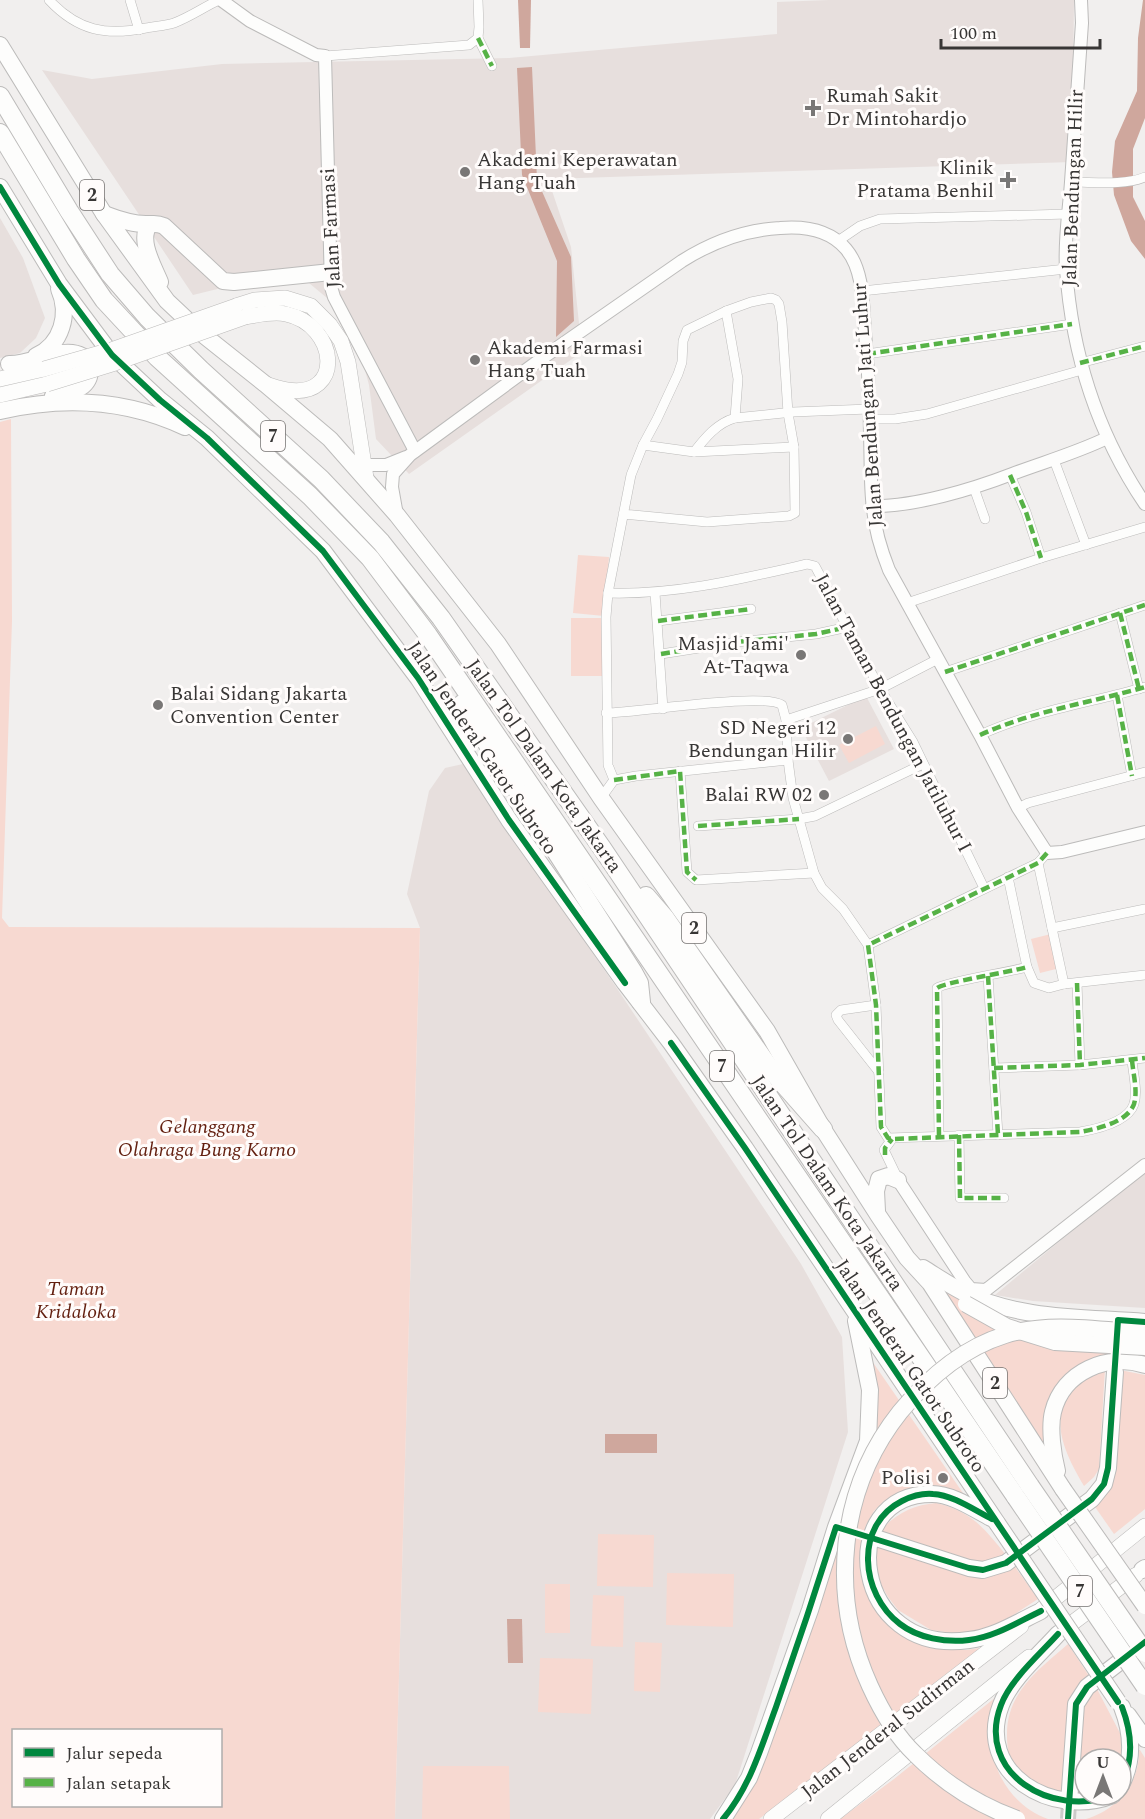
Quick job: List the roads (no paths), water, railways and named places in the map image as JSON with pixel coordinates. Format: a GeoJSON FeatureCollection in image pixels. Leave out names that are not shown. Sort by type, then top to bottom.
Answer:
{"type":"FeatureCollection","features":[{"type":"Feature","properties":{"kind":"highway","name":"2"},"geometry":{"type":"LineString","coordinates":[[0,45],[104,214],[167,301],[201,333],[265,384],[365,472],[498,644],[601,798],[767,1031],[823,1129],[906,1258],[930,1283],[1061,1486],[1145,1606]]}},
{"type":"Feature","properties":{"kind":"highway","name":"Jalan Tol Dalam Kota Jakarta"},"geometry":{"type":"LineString","coordinates":[[0,96],[110,274],[201,370],[321,479],[381,542],[441,618],[602,848],[1023,1491]]}},
{"type":"Feature","properties":{"kind":"highway","name":"Jalan Tol Dalam Kota Jakarta"},"geometry":{"type":"LineString","coordinates":[[0,133],[76,259],[104,300],[157,357],[310,496],[370,558],[430,638],[1023,1491]]}},
{"type":"Feature","properties":{"kind":"highway","name":"Jalan Jenderal Gatot Subroto"},"geometry":{"type":"LineString","coordinates":[[0,187],[43,259],[112,355],[160,400],[207,438],[323,551],[418,678],[509,820],[738,1138],[995,1522],[1145,1739]]}},
{"type":"Feature","properties":{"kind":"highway"},"geometry":{"type":"LineString","coordinates":[[104,214],[116,219],[150,225]]}},
{"type":"Feature","properties":{"kind":"highway"},"geometry":{"type":"LineString","coordinates":[[167,301],[145,241],[145,229],[154,223],[164,226],[223,281],[234,282],[331,272]]}},
{"type":"Feature","properties":{"kind":"highway"},"geometry":{"type":"LineString","coordinates":[[5,365],[45,351],[62,328],[64,313],[62,297],[43,259]]}},
{"type":"Feature","properties":{"kind":"highway"},"geometry":{"type":"LineString","coordinates":[[5,365],[20,365],[72,352],[82,356],[89,364],[90,373],[84,386],[75,391],[33,401],[24,406]]}},
{"type":"Feature","properties":{"kind":"highway"},"geometry":{"type":"LineString","coordinates":[[0,411],[43,402],[120,406],[168,420],[207,438]]}},
{"type":"Feature","properties":{"kind":"highway"},"geometry":{"type":"LineString","coordinates":[[430,638],[441,671],[633,972],[639,983],[640,1002]]}},
{"type":"Feature","properties":{"kind":"highway"},"geometry":{"type":"LineString","coordinates":[[602,848],[665,918],[771,1070],[823,1129]]}},
{"type":"Feature","properties":{"kind":"highway"},"geometry":{"type":"LineString","coordinates":[[878,1215],[877,1184],[879,1179],[888,1176],[898,1180]]}},
{"type":"Feature","properties":{"kind":"highway"},"geometry":{"type":"LineString","coordinates":[[906,1258],[962,1292],[1017,1311],[1038,1315],[1145,1322]]}},
{"type":"Feature","properties":{"kind":"highway"},"geometry":{"type":"LineString","coordinates":[[930,1283],[1007,1327],[1055,1342],[1145,1347]]}},
{"type":"Feature","properties":{"kind":"highway"},"geometry":{"type":"LineString","coordinates":[[723,1819],[730,1811],[756,1762],[806,1621],[836,1527],[868,1441],[870,1390],[853,1311]]}},
{"type":"Feature","properties":{"kind":"highway"},"geometry":{"type":"LineString","coordinates":[[1017,1819],[989,1808],[945,1781],[914,1753],[878,1704],[862,1669],[851,1634],[845,1594],[845,1543],[852,1504],[868,1463],[888,1428],[912,1397],[943,1368],[975,1347],[1006,1335],[1045,1328],[1145,1333]]}},
{"type":"Feature","properties":{"kind":"highway"},"geometry":{"type":"LineString","coordinates":[[1061,1486],[1053,1454],[1053,1412],[1066,1386],[1090,1367],[1104,1363],[1123,1361],[1145,1365]]}},
{"type":"Feature","properties":{"kind":"highway"},"geometry":{"type":"LineString","coordinates":[[879,1539],[969,1568],[983,1570],[1006,1563],[1092,1499],[1104,1484],[1108,1468],[1115,1372]]}},
{"type":"Feature","properties":{"kind":"highway","name":"7"},"geometry":{"type":"LineString","coordinates":[[1023,1491],[1145,1653]]}},
{"type":"Feature","properties":{"kind":"highway","name":"7"},"geometry":{"type":"LineString","coordinates":[[1023,1491],[1145,1686]]}},
{"type":"Feature","properties":{"kind":"highway"},"geometry":{"type":"LineString","coordinates":[[995,1522],[955,1500],[935,1494],[914,1496],[893,1506],[882,1516],[869,1542],[870,1579],[876,1595],[888,1613],[901,1625],[921,1636],[942,1640],[968,1641],[990,1636],[1041,1611]]}},
{"type":"Feature","properties":{"kind":"highway"},"geometry":{"type":"LineString","coordinates":[[836,1527],[856,1533]]}},
{"type":"Feature","properties":{"kind":"highway"},"geometry":{"type":"LineString","coordinates":[[1058,1634],[1012,1686],[1001,1704],[996,1737],[998,1755],[1003,1771],[1014,1789],[1028,1803],[1042,1811],[1072,1816],[1089,1812],[1096,1807]]}},
{"type":"Feature","properties":{"kind":"highway"},"geometry":{"type":"LineString","coordinates":[[1069,1803],[1076,1704],[1087,1686],[1145,1642]]}},
{"type":"Feature","properties":{"kind":"highway"},"geometry":{"type":"LineString","coordinates":[[1120,1704],[1128,1727],[1129,1747]]}},
{"type":"Feature","properties":{"kind":"main road"},"geometry":{"type":"LineString","coordinates":[[0,380],[45,376],[115,363],[240,312],[255,300],[285,298],[311,306],[330,325],[341,341],[348,362],[365,472]]}},
{"type":"Feature","properties":{"kind":"main road"},"geometry":{"type":"LineString","coordinates":[[240,312],[286,314],[311,326],[327,348],[329,360],[327,371],[323,379],[314,386],[303,390],[288,390],[265,384]]}},
{"type":"Feature","properties":{"kind":"main road"},"geometry":{"type":"LineString","coordinates":[[0,395],[45,376]]}},
{"type":"Feature","properties":{"kind":"main road","name":"Jalan Jenderal Sudirman"},"geometry":{"type":"LineString","coordinates":[[771,1819],[1041,1611],[1145,1526]]}},
{"type":"Feature","properties":{"kind":"main road","name":"Jalan Jenderal Sudirman"},"geometry":{"type":"LineString","coordinates":[[828,1819],[1058,1634],[1144,1568]]}},
{"type":"Feature","properties":{"kind":"street"},"geometry":{"type":"LineString","coordinates":[[49,0],[81,25],[99,31],[121,32],[173,23],[220,0],[250,21],[316,55],[325,56],[469,45],[478,38]]}},
{"type":"Feature","properties":{"kind":"street"},"geometry":{"type":"LineString","coordinates":[[130,0],[139,30]]}},
{"type":"Feature","properties":{"kind":"street"},"geometry":{"type":"LineString","coordinates":[[478,0],[478,38],[492,66]]}},
{"type":"Feature","properties":{"kind":"street","name":"Jalan Bendungan Hilir"},"geometry":{"type":"LineString","coordinates":[[1081,0],[1066,269],[1072,324],[1081,367],[1107,438],[1145,504]]}},
{"type":"Feature","properties":{"kind":"street","name":"Jalan Farmasi"},"geometry":{"type":"LineString","coordinates":[[325,56],[331,272],[334,297],[412,453]]}},
{"type":"Feature","properties":{"kind":"street"},"geometry":{"type":"LineString","coordinates":[[1071,182],[1105,182],[1145,177]]}},
{"type":"Feature","properties":{"kind":"street"},"geometry":{"type":"LineString","coordinates":[[365,472],[412,453],[550,352],[705,246],[754,231],[792,227],[821,232],[838,241],[860,226],[880,219],[1068,214]]}},
{"type":"Feature","properties":{"kind":"street","name":"Jalan Bendungan Jati Luhur"},"geometry":{"type":"LineString","coordinates":[[838,241],[848,250],[862,291],[867,354],[872,506],[880,549],[889,570],[938,659],[950,670],[1017,808],[1047,852]]}},
{"type":"Feature","properties":{"kind":"street"},"geometry":{"type":"LineString","coordinates":[[862,291],[1066,269]]}},
{"type":"Feature","properties":{"kind":"street"},"geometry":{"type":"LineString","coordinates":[[614,780],[608,765],[605,646],[608,593],[623,514],[631,476],[643,445],[678,374],[687,330],[750,302],[771,298],[776,300],[779,304],[782,322],[788,413],[794,447],[796,511],[792,515],[707,522],[623,514]]}},
{"type":"Feature","properties":{"kind":"street"},"geometry":{"type":"LineString","coordinates":[[726,311],[738,379],[735,418]]}},
{"type":"Feature","properties":{"kind":"street"},"geometry":{"type":"LineString","coordinates":[[867,354],[1072,324]]}},
{"type":"Feature","properties":{"kind":"street"},"geometry":{"type":"LineString","coordinates":[[694,452],[707,436],[728,420],[735,418],[788,413],[869,414],[895,419],[927,414],[1145,346]]}},
{"type":"Feature","properties":{"kind":"street"},"geometry":{"type":"LineString","coordinates":[[872,506],[974,488],[1054,460],[1107,438]]}},
{"type":"Feature","properties":{"kind":"street"},"geometry":{"type":"LineString","coordinates":[[643,445],[694,452],[794,447]]}},
{"type":"Feature","properties":{"kind":"street"},"geometry":{"type":"LineString","coordinates":[[397,514],[392,487],[393,474],[412,453]]}},
{"type":"Feature","properties":{"kind":"street"},"geometry":{"type":"LineString","coordinates":[[1054,460],[1086,545]]}},
{"type":"Feature","properties":{"kind":"street"},"geometry":{"type":"LineString","coordinates":[[1010,475],[1041,558]]}},
{"type":"Feature","properties":{"kind":"street"},"geometry":{"type":"LineString","coordinates":[[974,488],[985,519]]}},
{"type":"Feature","properties":{"kind":"street"},"geometry":{"type":"LineString","coordinates":[[907,603],[1145,526]]}},
{"type":"Feature","properties":{"kind":"street","name":"Jalan Taman Bendungan Jatiluhur I"},"geometry":{"type":"LineString","coordinates":[[608,593],[679,591],[811,565],[817,568],[880,689],[913,742],[984,888]]}},
{"type":"Feature","properties":{"kind":"street"},"geometry":{"type":"LineString","coordinates":[[655,593],[663,709]]}},
{"type":"Feature","properties":{"kind":"street"},"geometry":{"type":"LineString","coordinates":[[950,670],[1145,605]]}},
{"type":"Feature","properties":{"kind":"street"},"geometry":{"type":"LineString","coordinates":[[658,621],[751,609]]}},
{"type":"Feature","properties":{"kind":"street"},"geometry":{"type":"LineString","coordinates":[[980,735],[1041,714],[1142,688],[1120,613]]}},
{"type":"Feature","properties":{"kind":"street"},"geometry":{"type":"LineString","coordinates":[[661,654],[737,642],[816,634],[848,627]]}},
{"type":"Feature","properties":{"kind":"street"},"geometry":{"type":"LineString","coordinates":[[786,720],[880,689],[938,659]]}},
{"type":"Feature","properties":{"kind":"street"},"geometry":{"type":"LineString","coordinates":[[1117,695],[1132,776]]}},
{"type":"Feature","properties":{"kind":"street"},"geometry":{"type":"LineString","coordinates":[[606,713],[704,704],[770,701],[781,704],[786,720],[788,760],[798,819],[814,873],[822,888],[843,909],[868,945],[876,1005],[881,1127],[889,1137]]}},
{"type":"Feature","properties":{"kind":"street"},"geometry":{"type":"LineString","coordinates":[[601,798],[614,780],[788,760]]}},
{"type":"Feature","properties":{"kind":"street"},"geometry":{"type":"LineString","coordinates":[[698,826],[798,819],[824,813],[923,764]]}},
{"type":"Feature","properties":{"kind":"street"},"geometry":{"type":"LineString","coordinates":[[680,771],[687,872],[696,880],[814,873]]}},
{"type":"Feature","properties":{"kind":"street"},"geometry":{"type":"LineString","coordinates":[[1017,808],[1028,803],[1145,772]]}},
{"type":"Feature","properties":{"kind":"street"},"geometry":{"type":"LineString","coordinates":[[868,945],[1038,862],[1047,852],[1062,852],[1145,832]]}},
{"type":"Feature","properties":{"kind":"street"},"geometry":{"type":"LineString","coordinates":[[1038,862],[1064,984]]}},
{"type":"Feature","properties":{"kind":"street"},"geometry":{"type":"LineString","coordinates":[[1008,877],[1027,967],[1034,983],[1049,988],[1064,984],[1145,975]]}},
{"type":"Feature","properties":{"kind":"street"},"geometry":{"type":"LineString","coordinates":[[1052,928],[1145,909]]}},
{"type":"Feature","properties":{"kind":"street"},"geometry":{"type":"LineString","coordinates":[[939,1136],[938,988],[943,984],[1027,967]]}},
{"type":"Feature","properties":{"kind":"street"},"geometry":{"type":"LineString","coordinates":[[988,976],[998,1135]]}},
{"type":"Feature","properties":{"kind":"street"},"geometry":{"type":"LineString","coordinates":[[1077,983],[1080,1065]]}},
{"type":"Feature","properties":{"kind":"street"},"geometry":{"type":"LineString","coordinates":[[876,1005],[841,1010],[836,1015],[879,1071]]}},
{"type":"Feature","properties":{"kind":"street"},"geometry":{"type":"LineString","coordinates":[[994,1068],[1080,1065],[1145,1058]]}},
{"type":"Feature","properties":{"kind":"street"},"geometry":{"type":"LineString","coordinates":[[889,1137],[1080,1132],[1111,1124],[1130,1111],[1135,1103],[1132,1060]]}},
{"type":"Feature","properties":{"kind":"street"},"geometry":{"type":"LineString","coordinates":[[959,1135],[960,1198],[1005,1198]]}},
{"type":"Feature","properties":{"kind":"street"},"geometry":{"type":"LineString","coordinates":[[889,1137],[884,1150],[898,1180],[964,1282],[971,1289],[986,1290],[1145,1165]]}},
{"type":"Feature","properties":{"kind":"tunnel"},"geometry":{"type":"LineString","coordinates":[[1068,1819],[1069,1803]]}},
{"type":"Feature","properties":{"kind":"place","name":"Rumah Sakit Dr Mintohardjo"},"geometry":{"type":"Point","coordinates":[813,108]}},
{"type":"Feature","properties":{"kind":"place","name":"Akademi Keperawatan Hang Tuah"},"geometry":{"type":"Point","coordinates":[465,172]}},
{"type":"Feature","properties":{"kind":"place","name":"Klinik Pratama Benhil"},"geometry":{"type":"Point","coordinates":[1008,180]}},
{"type":"Feature","properties":{"kind":"place","name":"Akademi Farmasi Hang Tuah"},"geometry":{"type":"Point","coordinates":[475,360]}},
{"type":"Feature","properties":{"kind":"place","name":"Masjid Jami' At-Taqwa"},"geometry":{"type":"Point","coordinates":[801,655]}},
{"type":"Feature","properties":{"kind":"place","name":"Balai Sidang Jakarta Convention Center"},"geometry":{"type":"Point","coordinates":[158,705]}},
{"type":"Feature","properties":{"kind":"place","name":"SD Negeri 12 Bendungan Hilir"},"geometry":{"type":"Point","coordinates":[848,739]}},
{"type":"Feature","properties":{"kind":"place","name":"Balai RW 02"},"geometry":{"type":"Point","coordinates":[824,795]}},
{"type":"Feature","properties":{"kind":"place","name":"Polisi"},"geometry":{"type":"Point","coordinates":[943,1478]}},
{"type":"Feature","properties":{"kind":"park label","name":"Gelanggang Olahraga Bung Karno"},"geometry":{"type":"Point","coordinates":[207,1138]}},
{"type":"Feature","properties":{"kind":"park label","name":"Taman Kridaloka"},"geometry":{"type":"Point","coordinates":[76,1300]}}]}
